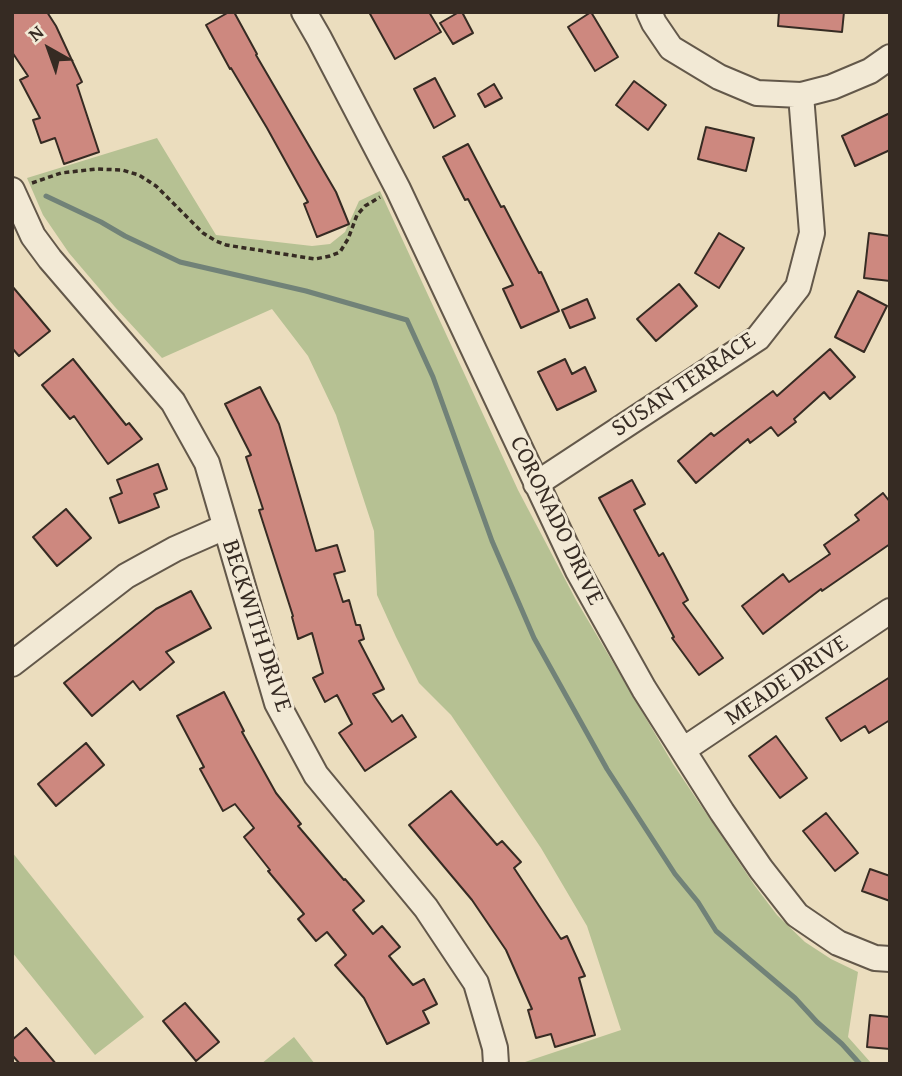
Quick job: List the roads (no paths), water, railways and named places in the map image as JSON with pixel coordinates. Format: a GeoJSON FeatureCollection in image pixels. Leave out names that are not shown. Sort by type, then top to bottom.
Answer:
{"type":"FeatureCollection","features":[{"type":"Feature","properties":{"kind":"street","name":"CORONADO DRIVE"},"geometry":{"type":"LineString","coordinates":[[304,12],[398,189],[578,571],[644,689],[761,869],[797,915],[838,943],[875,958],[890,959]]}},
{"type":"Feature","properties":{"kind":"street"},"geometry":{"type":"LineString","coordinates":[[649,12],[671,48],[719,77],[757,93],[800,95],[832,88],[870,71],[890,57]]}},
{"type":"Feature","properties":{"kind":"street","name":"SUSAN TERRACE"},"geometry":{"type":"LineString","coordinates":[[536,484],[758,338],[799,288],[812,233],[800,95]]}},
{"type":"Feature","properties":{"kind":"street","name":"BECKWITH DRIVE"},"geometry":{"type":"LineString","coordinates":[[18,188],[33,236],[173,402],[207,463],[277,703],[316,775],[426,908],[476,984],[495,1048],[496,1064]]}},
{"type":"Feature","properties":{"kind":"street"},"geometry":{"type":"LineString","coordinates":[[12,664],[126,576],[174,549],[225,527]]}},
{"type":"Feature","properties":{"kind":"street","name":"MEADE DRIVE"},"geometry":{"type":"LineString","coordinates":[[683,750],[890,611]]}},
{"type":"Feature","properties":{"kind":"waterway"},"geometry":{"type":"LineString","coordinates":[[46,196],[180,262],[306,291],[407,320],[433,377],[492,541],[534,638],[607,769],[675,874],[698,902],[716,931],[795,998],[860,1064]]}}]}
